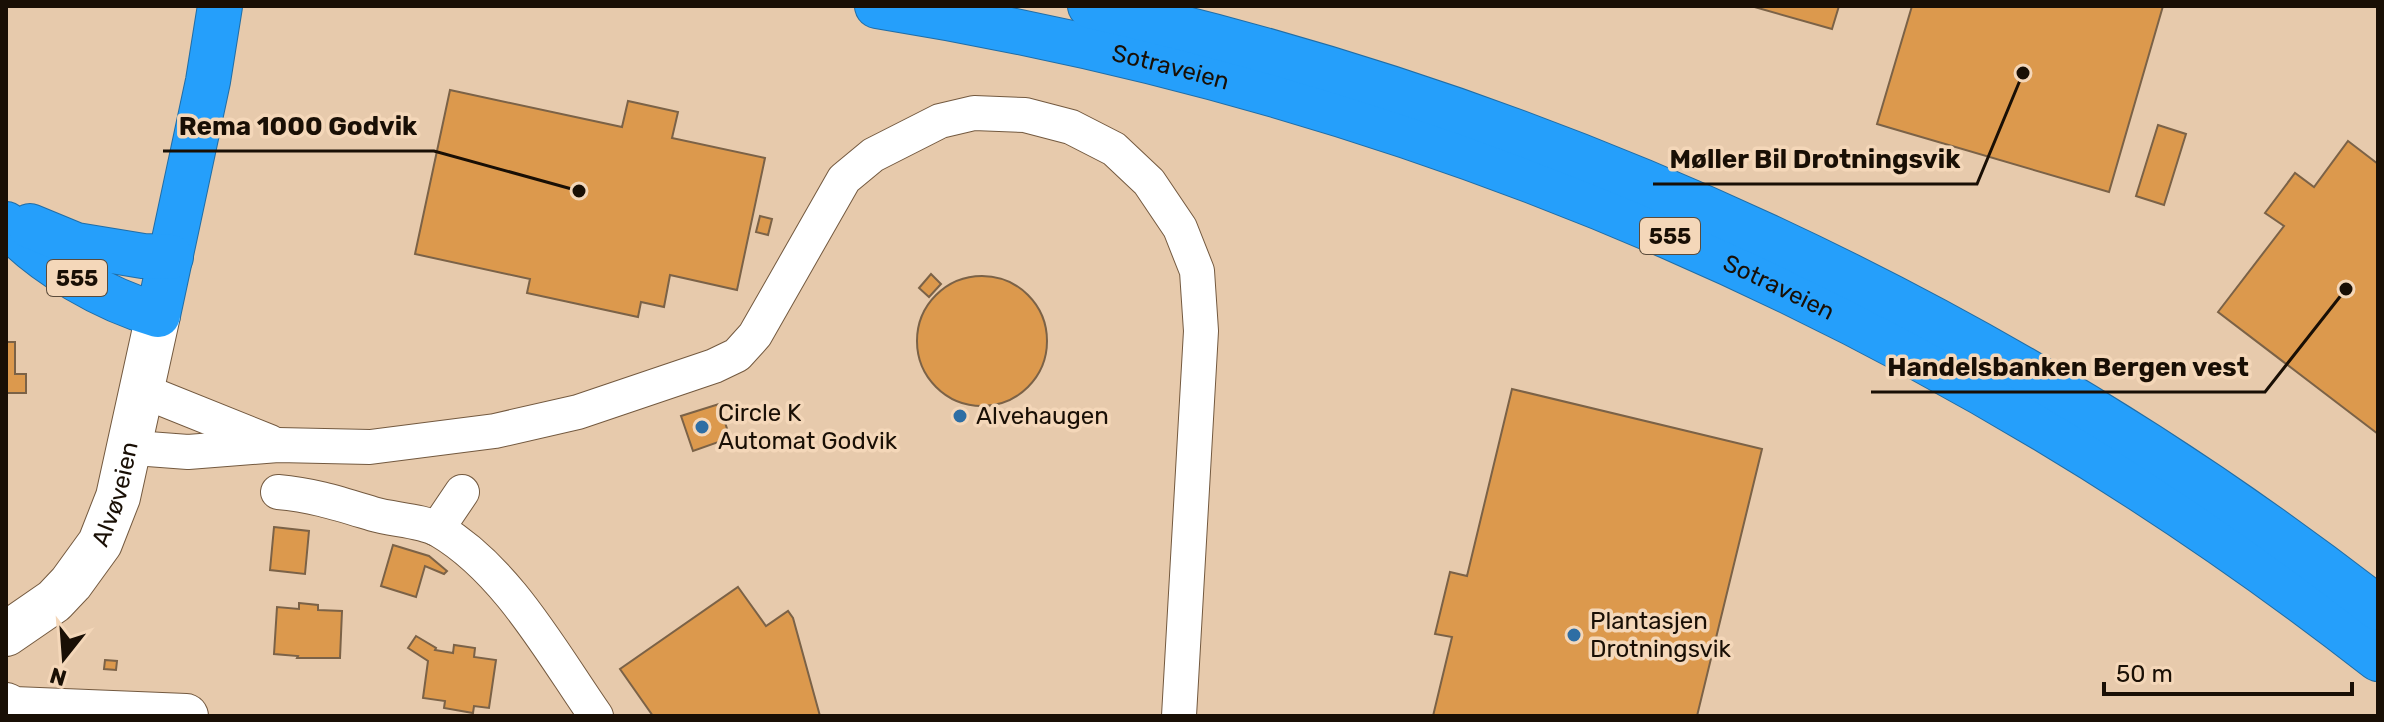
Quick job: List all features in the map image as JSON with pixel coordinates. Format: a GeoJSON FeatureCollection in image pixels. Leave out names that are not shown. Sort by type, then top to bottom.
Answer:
{"type":"FeatureCollection","features":[{"type":"Feature","properties":{"kind":"highway"},"geometry":{"type":"LineString","coordinates":[[158,315],[208,81],[220,6]]}},
{"type":"Feature","properties":{"kind":"highway","name":"Sotraveien"},"geometry":{"type":"LineString","coordinates":[[877,6],[1069,42],[1180,67],[1289,97],[1489,164],[1720,258],[1938,368],[2035,423],[2192,524],[2378,659]]}},
{"type":"Feature","properties":{"kind":"highway","name":"Sotraveien"},"geometry":{"type":"LineString","coordinates":[[1090,6],[1210,34],[1389,87],[1527,135],[1736,222],[1948,328],[2045,383],[2204,482],[2378,608]]}},
{"type":"Feature","properties":{"kind":"highway","name":"555"},"geometry":{"type":"LineString","coordinates":[[6,216],[76,245],[143,256],[171,257]]}},
{"type":"Feature","properties":{"kind":"highway","name":"555"},"geometry":{"type":"LineString","coordinates":[[6,224],[26,246],[87,284],[129,307],[158,315]]}},
{"type":"Feature","properties":{"kind":"main road","name":"Alvøveien"},"geometry":{"type":"LineString","coordinates":[[6,634],[54,601],[100,543],[118,497],[158,315]]}},
{"type":"Feature","properties":{"kind":"main road"},"geometry":{"type":"LineString","coordinates":[[6,705],[14,709],[168,715]]}},
{"type":"Feature","properties":{"kind":"street"},"geometry":{"type":"LineString","coordinates":[[130,444],[148,449],[188,452],[278,445],[370,447],[495,431],[578,412],[714,366],[737,355],[755,335],[844,179],[873,155],[940,121],[974,113],[1025,115],[1071,127],[1114,149],[1149,182],[1180,228],[1197,271],[1201,331],[1179,716]]}},
{"type":"Feature","properties":{"kind":"street"},"geometry":{"type":"LineString","coordinates":[[143,391],[278,445]]}},
{"type":"Feature","properties":{"kind":"street"},"geometry":{"type":"LineString","coordinates":[[278,492],[310,495],[437,529],[474,558],[519,604],[596,716]]}},
{"type":"Feature","properties":{"kind":"street"},"geometry":{"type":"LineString","coordinates":[[437,529],[462,492]]}},
{"type":"Feature","properties":{"kind":"building"},"geometry":{"type":"Polygon","coordinates":[[[1751,6],[1839,6],[1832,29],[1751,6]]]}},
{"type":"Feature","properties":{"kind":"building"},"geometry":{"type":"Polygon","coordinates":[[[1912,6],[2163,6],[2109,192],[1877,124],[1912,6]]]}},
{"type":"Feature","properties":{"kind":"building"},"geometry":{"type":"Polygon","coordinates":[[[450,90],[622,127],[628,101],[678,112],[672,138],[765,158],[737,290],[670,275],[664,307],[641,302],[638,317],[527,293],[530,279],[415,254],[450,90]]]}},
{"type":"Feature","properties":{"kind":"building"},"geometry":{"type":"Polygon","coordinates":[[[2158,125],[2186,134],[2164,205],[2136,196],[2158,125]]]}},
{"type":"Feature","properties":{"kind":"building"},"geometry":{"type":"Polygon","coordinates":[[[2348,141],[2378,164],[2378,434],[2218,312],[2284,226],[2265,213],[2295,173],[2314,187],[2348,141]]]}},
{"type":"Feature","properties":{"kind":"building"},"geometry":{"type":"Polygon","coordinates":[[[760,216],[772,219],[768,235],[756,232],[760,216]]]}},
{"type":"Feature","properties":{"kind":"building"},"geometry":{"type":"Polygon","coordinates":[[[931,274],[941,284],[929,297],[919,288],[931,274]]]}},
{"type":"Feature","properties":{"kind":"building"},"geometry":{"type":"Polygon","coordinates":[[[982,276],[1007,281],[1028,295],[1042,316],[1047,341],[1042,366],[1028,387],[1007,401],[982,406],[957,401],[936,387],[922,366],[917,341],[922,316],[936,295],[957,281],[982,276]]]}},
{"type":"Feature","properties":{"kind":"building"},"geometry":{"type":"Polygon","coordinates":[[[6,342],[15,342],[15,374],[26,374],[26,393],[6,393],[6,342]]]}},
{"type":"Feature","properties":{"kind":"building"},"geometry":{"type":"Polygon","coordinates":[[[1512,389],[1762,449],[1697,716],[1433,716],[1452,637],[1435,634],[1450,572],[1467,576],[1512,389]]]}},
{"type":"Feature","properties":{"kind":"building"},"geometry":{"type":"Polygon","coordinates":[[[719,404],[730,438],[693,451],[681,416],[719,404]]]}},
{"type":"Feature","properties":{"kind":"building"},"geometry":{"type":"Polygon","coordinates":[[[274,527],[309,531],[305,574],[270,570],[274,527]]]}},
{"type":"Feature","properties":{"kind":"building"},"geometry":{"type":"Polygon","coordinates":[[[393,545],[429,556],[447,571],[444,574],[425,566],[416,597],[381,586],[393,545]]]}},
{"type":"Feature","properties":{"kind":"building"},"geometry":{"type":"Polygon","coordinates":[[[738,587],[766,626],[788,611],[793,618],[820,716],[653,716],[620,669],[738,587]]]}},
{"type":"Feature","properties":{"kind":"building"},"geometry":{"type":"Polygon","coordinates":[[[299,603],[318,605],[318,610],[342,611],[340,658],[297,658],[274,654],[277,607],[299,609],[299,603]]]}},
{"type":"Feature","properties":{"kind":"building"},"geometry":{"type":"Polygon","coordinates":[[[416,636],[435,650],[453,653],[454,645],[475,648],[474,657],[496,660],[489,708],[474,706],[473,713],[444,708],[445,701],[423,698],[428,661],[408,648],[416,636]]]}},
{"type":"Feature","properties":{"kind":"building"},"geometry":{"type":"Polygon","coordinates":[[[105,660],[117,661],[116,670],[104,669],[105,660]]]}},
{"type":"Feature","properties":{"kind":"place","name":"Møller Bil Drotningsvik"},"geometry":{"type":"Point","coordinates":[2023,73]}},
{"type":"Feature","properties":{"kind":"place","name":"Rema 1000 Godvik"},"geometry":{"type":"Point","coordinates":[579,191]}},
{"type":"Feature","properties":{"kind":"place","name":"Handelsbanken Bergen vest"},"geometry":{"type":"Point","coordinates":[2346,289]}},
{"type":"Feature","properties":{"kind":"place","name":"Alvehaugen"},"geometry":{"type":"Point","coordinates":[960,416]}},
{"type":"Feature","properties":{"kind":"place","name":"Circle K Automat Godvik"},"geometry":{"type":"Point","coordinates":[702,427]}},
{"type":"Feature","properties":{"kind":"place","name":"Plantasjen Drotningsvik"},"geometry":{"type":"Point","coordinates":[1574,635]}}]}
